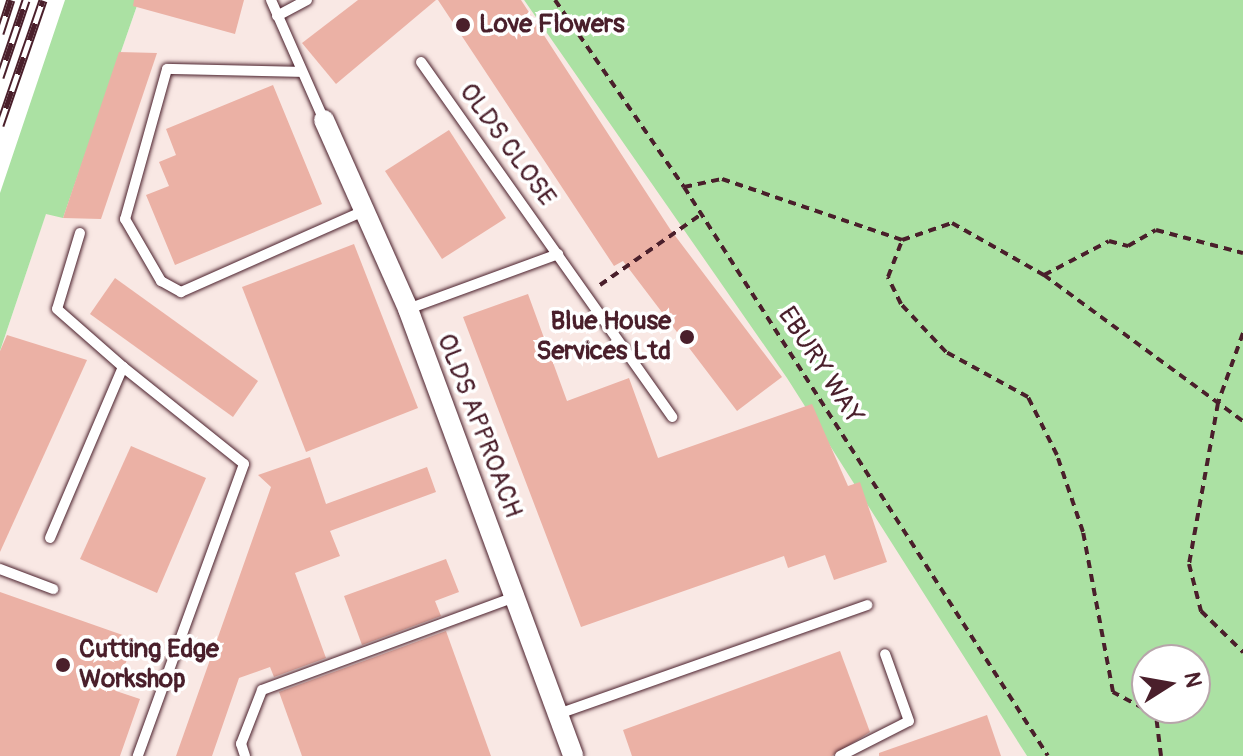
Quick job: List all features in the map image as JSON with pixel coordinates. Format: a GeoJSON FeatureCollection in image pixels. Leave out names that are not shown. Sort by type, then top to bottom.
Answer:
{"type":"FeatureCollection","features":[{"type":"Feature","properties":{"kind":"street","name":"OLDS APPROACH"},"geometry":{"type":"LineString","coordinates":[[324,120],[408,309],[573,756]]}},
{"type":"Feature","properties":{"kind":"lane"},"geometry":{"type":"LineString","coordinates":[[271,0],[324,120]]}},
{"type":"Feature","properties":{"kind":"lane"},"geometry":{"type":"LineString","coordinates":[[277,16],[307,0]]}},
{"type":"Feature","properties":{"kind":"lane","name":"OLDS CLOSE"},"geometry":{"type":"LineString","coordinates":[[421,62],[672,417]]}},
{"type":"Feature","properties":{"kind":"lane"},"geometry":{"type":"LineString","coordinates":[[301,72],[167,69],[125,219],[161,281],[181,292],[364,211]]}},
{"type":"Feature","properties":{"kind":"lane"},"geometry":{"type":"LineString","coordinates":[[80,233],[57,309],[123,367],[244,464],[138,756]]}},
{"type":"Feature","properties":{"kind":"lane"},"geometry":{"type":"LineString","coordinates":[[408,309],[558,254]]}},
{"type":"Feature","properties":{"kind":"lane"},"geometry":{"type":"LineString","coordinates":[[50,538],[123,367]]}},
{"type":"Feature","properties":{"kind":"lane"},"geometry":{"type":"LineString","coordinates":[[0,569],[53,589]]}},
{"type":"Feature","properties":{"kind":"lane"},"geometry":{"type":"LineString","coordinates":[[245,756],[241,744],[262,690],[515,597]]}},
{"type":"Feature","properties":{"kind":"lane"},"geometry":{"type":"LineString","coordinates":[[558,714],[867,605]]}},
{"type":"Feature","properties":{"kind":"lane"},"geometry":{"type":"LineString","coordinates":[[840,756],[909,721],[885,654]]}},
{"type":"Feature","properties":{"kind":"path","name":"EBURY WAY"},"geometry":{"type":"LineString","coordinates":[[555,0],[684,187],[1048,756]]}},
{"type":"Feature","properties":{"kind":"path"},"geometry":{"type":"LineString","coordinates":[[684,187],[722,179],[902,240],[952,223],[1044,275],[1243,421]]}},
{"type":"Feature","properties":{"kind":"path"},"geometry":{"type":"LineString","coordinates":[[587,295],[700,215]]}},
{"type":"Feature","properties":{"kind":"path"},"geometry":{"type":"LineString","coordinates":[[1044,275],[1109,241],[1128,246],[1156,230],[1243,253]]}},
{"type":"Feature","properties":{"kind":"path"},"geometry":{"type":"LineString","coordinates":[[902,240],[888,277],[901,304],[946,352],[1028,397],[1057,455],[1083,532],[1113,692],[1156,715],[1161,756]]}},
{"type":"Feature","properties":{"kind":"path"},"geometry":{"type":"LineString","coordinates":[[1243,333],[1218,403],[1189,564],[1201,611],[1243,652]]}},
{"type":"Feature","properties":{"kind":"shaded area"},"geometry":{"type":"Polygon","coordinates":[[[139,0],[524,0],[812,405],[1027,756],[0,756],[0,351],[46,213],[63,217],[139,0]]]}},
{"type":"Feature","properties":{"kind":"green space"},"geometry":{"type":"Polygon","coordinates":[[[65,0],[139,0],[63,218],[46,214],[0,351],[0,193],[65,0]]]}},
{"type":"Feature","properties":{"kind":"green space"},"geometry":{"type":"Polygon","coordinates":[[[524,0],[1243,0],[1243,756],[1027,756],[787,378],[524,0]]]}},
{"type":"Feature","properties":{"kind":"building"},"geometry":{"type":"Polygon","coordinates":[[[134,0],[244,0],[235,34],[133,6],[134,0]]]}},
{"type":"Feature","properties":{"kind":"building"},"geometry":{"type":"Polygon","coordinates":[[[358,0],[436,0],[336,84],[302,43],[358,0]]]}},
{"type":"Feature","properties":{"kind":"building"},"geometry":{"type":"Polygon","coordinates":[[[438,0],[521,0],[670,229],[782,377],[737,411],[623,261],[614,266],[438,0]]]}},
{"type":"Feature","properties":{"kind":"building"},"geometry":{"type":"Polygon","coordinates":[[[119,52],[157,53],[101,219],[63,218],[119,52]]]}},
{"type":"Feature","properties":{"kind":"building"},"geometry":{"type":"Polygon","coordinates":[[[273,85],[322,204],[175,265],[146,195],[169,186],[159,162],[176,155],[166,129],[273,85]]]}},
{"type":"Feature","properties":{"kind":"building"},"geometry":{"type":"Polygon","coordinates":[[[449,130],[506,218],[442,259],[385,171],[449,130]]]}},
{"type":"Feature","properties":{"kind":"building"},"geometry":{"type":"Polygon","coordinates":[[[354,244],[418,408],[306,452],[242,287],[354,244]]]}},
{"type":"Feature","properties":{"kind":"building"},"geometry":{"type":"Polygon","coordinates":[[[115,278],[258,381],[233,417],[90,314],[115,278]]]}},
{"type":"Feature","properties":{"kind":"building"},"geometry":{"type":"Polygon","coordinates":[[[528,294],[567,401],[629,378],[658,458],[812,404],[848,486],[860,482],[887,562],[834,580],[825,555],[788,568],[784,556],[581,627],[463,317],[528,294]]]}},
{"type":"Feature","properties":{"kind":"building"},"geometry":{"type":"Polygon","coordinates":[[[7,335],[87,360],[0,552],[0,351],[7,335]]]}},
{"type":"Feature","properties":{"kind":"building"},"geometry":{"type":"Polygon","coordinates":[[[131,446],[206,478],[157,593],[80,559],[131,446]]]}},
{"type":"Feature","properties":{"kind":"building"},"geometry":{"type":"Polygon","coordinates":[[[310,457],[326,504],[427,467],[436,492],[330,531],[340,556],[295,573],[326,658],[274,677],[270,667],[239,678],[212,756],[176,756],[271,487],[258,475],[310,457]]]}},
{"type":"Feature","properties":{"kind":"building"},"geometry":{"type":"Polygon","coordinates":[[[446,559],[459,592],[435,601],[441,616],[362,645],[344,596],[446,559]]]}},
{"type":"Feature","properties":{"kind":"building","name":"Cutting Edge Workshop"},"geometry":{"type":"Polygon","coordinates":[[[0,592],[134,639],[116,691],[140,699],[120,756],[0,756],[0,592]]]}},
{"type":"Feature","properties":{"kind":"building"},"geometry":{"type":"Polygon","coordinates":[[[446,631],[491,756],[302,756],[279,692],[446,631]]]}},
{"type":"Feature","properties":{"kind":"building"},"geometry":{"type":"Polygon","coordinates":[[[840,651],[870,732],[832,756],[632,756],[623,730],[840,651]]]}},
{"type":"Feature","properties":{"kind":"building"},"geometry":{"type":"Polygon","coordinates":[[[987,715],[1001,756],[879,756],[879,753],[987,715]]]}},
{"type":"Feature","properties":{"kind":"railway"},"geometry":{"type":"LineString","coordinates":[[0,33],[11,0]]}},
{"type":"Feature","properties":{"kind":"railway"},"geometry":{"type":"LineString","coordinates":[[0,77],[26,0]]}},
{"type":"Feature","properties":{"kind":"railway"},"geometry":{"type":"LineString","coordinates":[[0,125],[43,0]]}},
{"type":"Feature","properties":{"kind":"place","name":"Love Flowers"},"geometry":{"type":"Point","coordinates":[463,25]}},
{"type":"Feature","properties":{"kind":"place","name":"Blue House Services Ltd"},"geometry":{"type":"Point","coordinates":[687,337]}},
{"type":"Feature","properties":{"kind":"place","name":"Cutting Edge Workshop"},"geometry":{"type":"Point","coordinates":[63,665]}}]}
